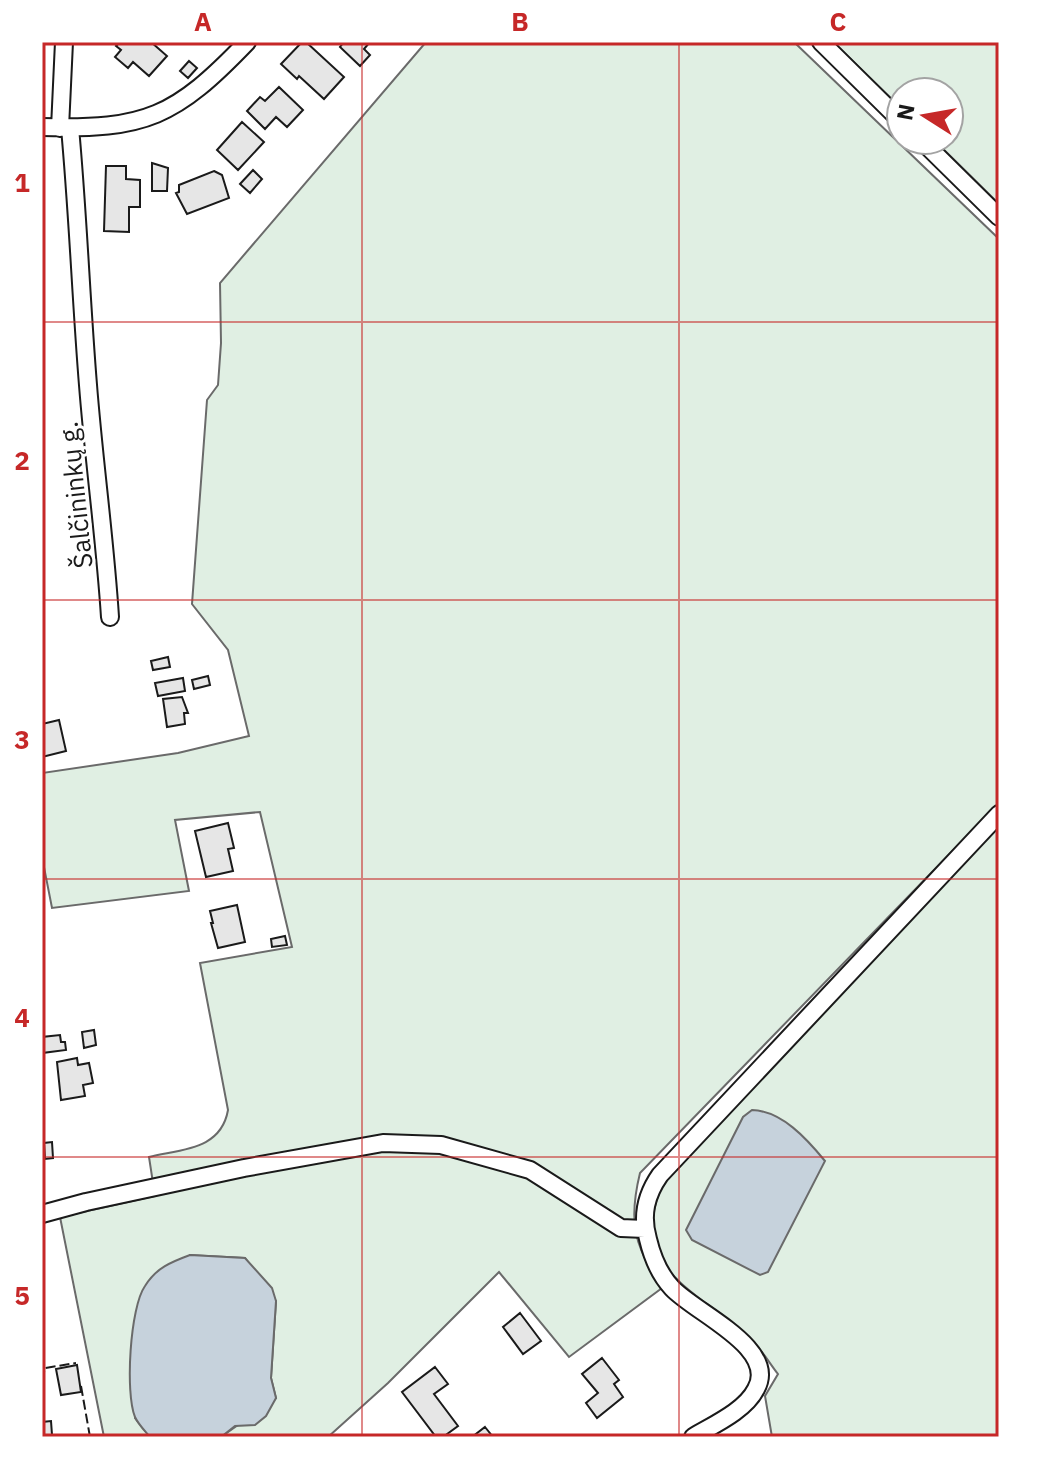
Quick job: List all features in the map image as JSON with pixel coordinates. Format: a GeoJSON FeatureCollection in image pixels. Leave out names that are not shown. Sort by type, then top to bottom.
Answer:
{"type":"FeatureCollection","features":[{"type":"Feature","properties":{"kind":"street","name":"Šalčininkų g."},"geometry":{"type":"LineString","coordinates":[[64,42],[65,128],[78,219],[87,381],[105,538],[110,617]]}},
{"type":"Feature","properties":{"kind":"street"},"geometry":{"type":"LineString","coordinates":[[42,127],[124,125],[161,113],[198,90],[247,42]]}},
{"type":"Feature","properties":{"kind":"street"},"geometry":{"type":"LineString","coordinates":[[821,42],[885,105]]}},
{"type":"Feature","properties":{"kind":"street"},"geometry":{"type":"LineString","coordinates":[[937,156],[999,217]]}},
{"type":"Feature","properties":{"kind":"street"},"geometry":{"type":"LineString","coordinates":[[693,1437],[747,1401],[757,1389],[761,1377],[759,1365],[742,1341],[672,1288],[657,1265],[645,1229],[645,1206],[650,1189],[999,814]]}},
{"type":"Feature","properties":{"kind":"street"},"geometry":{"type":"LineString","coordinates":[[42,1214],[230,1171],[383,1143],[441,1145],[530,1170],[621,1228],[645,1229]]}},
{"type":"Feature","properties":{"kind":"green space"},"geometry":{"type":"Polygon","coordinates":[[[426,42],[794,42],[885,129],[885,156],[913,156],[999,239],[999,803],[640,1173],[634,1206],[636,1233],[645,1259],[662,1288],[569,1357],[499,1272],[388,1383],[328,1437],[221,1437],[276,1398],[271,1378],[276,1301],[245,1258],[190,1255],[135,1418],[150,1437],[104,1437],[60,1217],[155,1196],[149,1157],[198,1146],[217,1133],[228,1110],[200,963],[292,947],[260,812],[175,820],[189,891],[52,908],[42,857],[42,773],[178,753],[249,736],[228,650],[192,604],[207,400],[218,385],[220,283],[426,42]]]}},
{"type":"Feature","properties":{"kind":"green space"},"geometry":{"type":"Polygon","coordinates":[[[833,42],[999,42],[999,204],[950,156],[965,156],[965,76],[885,76],[885,92],[833,42]]]}},
{"type":"Feature","properties":{"kind":"green space"},"geometry":{"type":"Polygon","coordinates":[[[999,826],[999,1437],[772,1437],[765,1396],[778,1374],[755,1344],[735,1325],[674,1276],[660,1257],[653,1236],[654,1210],[666,1178],[999,826]]]}},
{"type":"Feature","properties":{"kind":"shaded area"},"geometry":{"type":"Polygon","coordinates":[[[752,1110],[774,1115],[784,1121],[802,1135],[825,1161],[768,1272],[760,1275],[692,1240],[686,1230],[743,1117],[752,1110]]]}},
{"type":"Feature","properties":{"kind":"shaded area"},"geometry":{"type":"Polygon","coordinates":[[[190,1255],[245,1258],[272,1288],[276,1301],[271,1378],[276,1398],[266,1416],[255,1425],[235,1426],[221,1437],[150,1437],[136,1420],[130,1389],[136,1312],[145,1286],[154,1275],[170,1263],[190,1255]]]}},
{"type":"Feature","properties":{"kind":"building"},"geometry":{"type":"Polygon","coordinates":[[[120,42],[151,42],[167,56],[149,76],[133,62],[128,68],[115,57],[121,50],[116,46],[120,42]]]}},
{"type":"Feature","properties":{"kind":"building"},"geometry":{"type":"Polygon","coordinates":[[[302,42],[306,42],[344,77],[324,99],[281,64],[302,42]]]}},
{"type":"Feature","properties":{"kind":"building"},"geometry":{"type":"Polygon","coordinates":[[[344,42],[370,42],[364,49],[370,55],[360,66],[340,47],[344,42]]]}},
{"type":"Feature","properties":{"kind":"building"},"geometry":{"type":"Polygon","coordinates":[[[189,61],[197,68],[188,78],[180,71],[189,61]]]}},
{"type":"Feature","properties":{"kind":"building"},"geometry":{"type":"Polygon","coordinates":[[[279,87],[303,110],[287,127],[276,117],[265,129],[247,111],[260,97],[265,101],[279,87]]]}},
{"type":"Feature","properties":{"kind":"building"},"geometry":{"type":"Polygon","coordinates":[[[242,122],[264,142],[238,170],[217,150],[242,122]]]}},
{"type":"Feature","properties":{"kind":"building"},"geometry":{"type":"Polygon","coordinates":[[[152,163],[168,168],[167,191],[152,191],[152,163]]]}},
{"type":"Feature","properties":{"kind":"building"},"geometry":{"type":"Polygon","coordinates":[[[106,166],[126,166],[126,179],[140,180],[140,207],[129,207],[129,232],[104,231],[106,166]]]}},
{"type":"Feature","properties":{"kind":"building"},"geometry":{"type":"Polygon","coordinates":[[[253,170],[262,179],[250,193],[240,184],[253,170]]]}},
{"type":"Feature","properties":{"kind":"building"},"geometry":{"type":"Polygon","coordinates":[[[214,171],[222,175],[229,198],[187,214],[176,193],[179,192],[179,185],[214,171]]]}},
{"type":"Feature","properties":{"kind":"building"},"geometry":{"type":"Polygon","coordinates":[[[168,657],[170,667],[153,670],[151,661],[168,657]]]}},
{"type":"Feature","properties":{"kind":"building"},"geometry":{"type":"Polygon","coordinates":[[[208,676],[210,685],[194,689],[192,680],[208,676]]]}},
{"type":"Feature","properties":{"kind":"building"},"geometry":{"type":"Polygon","coordinates":[[[183,678],[185,691],[158,696],[155,683],[183,678]]]}},
{"type":"Feature","properties":{"kind":"building"},"geometry":{"type":"Polygon","coordinates":[[[182,697],[188,713],[184,713],[185,724],[167,727],[163,699],[182,697]]]}},
{"type":"Feature","properties":{"kind":"building"},"geometry":{"type":"Polygon","coordinates":[[[59,720],[66,751],[42,757],[42,724],[59,720]]]}},
{"type":"Feature","properties":{"kind":"building"},"geometry":{"type":"Polygon","coordinates":[[[228,823],[234,848],[228,849],[233,871],[206,877],[195,831],[228,823]]]}},
{"type":"Feature","properties":{"kind":"building"},"geometry":{"type":"Polygon","coordinates":[[[237,905],[245,942],[218,948],[210,911],[237,905]]]}},
{"type":"Feature","properties":{"kind":"building"},"geometry":{"type":"Polygon","coordinates":[[[285,936],[287,945],[272,947],[271,939],[285,936]]]}},
{"type":"Feature","properties":{"kind":"building"},"geometry":{"type":"Polygon","coordinates":[[[94,1030],[96,1045],[84,1048],[82,1032],[94,1030]]]}},
{"type":"Feature","properties":{"kind":"building"},"geometry":{"type":"Polygon","coordinates":[[[60,1035],[66,1050],[42,1053],[42,1037],[60,1035]]]}},
{"type":"Feature","properties":{"kind":"building"},"geometry":{"type":"Polygon","coordinates":[[[77,1058],[78,1065],[89,1063],[93,1083],[83,1085],[85,1096],[61,1100],[57,1062],[77,1058]]]}},
{"type":"Feature","properties":{"kind":"building"},"geometry":{"type":"Polygon","coordinates":[[[52,1142],[53,1158],[45,1159],[44,1143],[52,1142]]]}},
{"type":"Feature","properties":{"kind":"building"},"geometry":{"type":"Polygon","coordinates":[[[520,1313],[541,1341],[523,1354],[503,1327],[520,1313]]]}},
{"type":"Feature","properties":{"kind":"building"},"geometry":{"type":"Polygon","coordinates":[[[602,1358],[619,1380],[614,1384],[623,1397],[597,1418],[586,1403],[598,1393],[582,1374],[602,1358]]]}},
{"type":"Feature","properties":{"kind":"building"},"geometry":{"type":"Polygon","coordinates":[[[77,1365],[81,1392],[61,1395],[56,1369],[77,1365]]]}},
{"type":"Feature","properties":{"kind":"building"},"geometry":{"type":"Polygon","coordinates":[[[435,1367],[448,1384],[434,1394],[458,1426],[443,1437],[436,1437],[402,1392],[435,1367]]]}},
{"type":"Feature","properties":{"kind":"building"},"geometry":{"type":"Polygon","coordinates":[[[51,1421],[52,1435],[42,1437],[42,1422],[51,1421]]]}},
{"type":"Feature","properties":{"kind":"building"},"geometry":{"type":"Polygon","coordinates":[[[485,1427],[493,1437],[472,1437],[485,1427]]]}},
{"type":"Feature","properties":{"kind":"fence"},"geometry":{"type":"LineString","coordinates":[[42,1381],[45,1368],[76,1363]]}},
{"type":"Feature","properties":{"kind":"fence"},"geometry":{"type":"LineString","coordinates":[[81,1386],[90,1437]]}}]}
